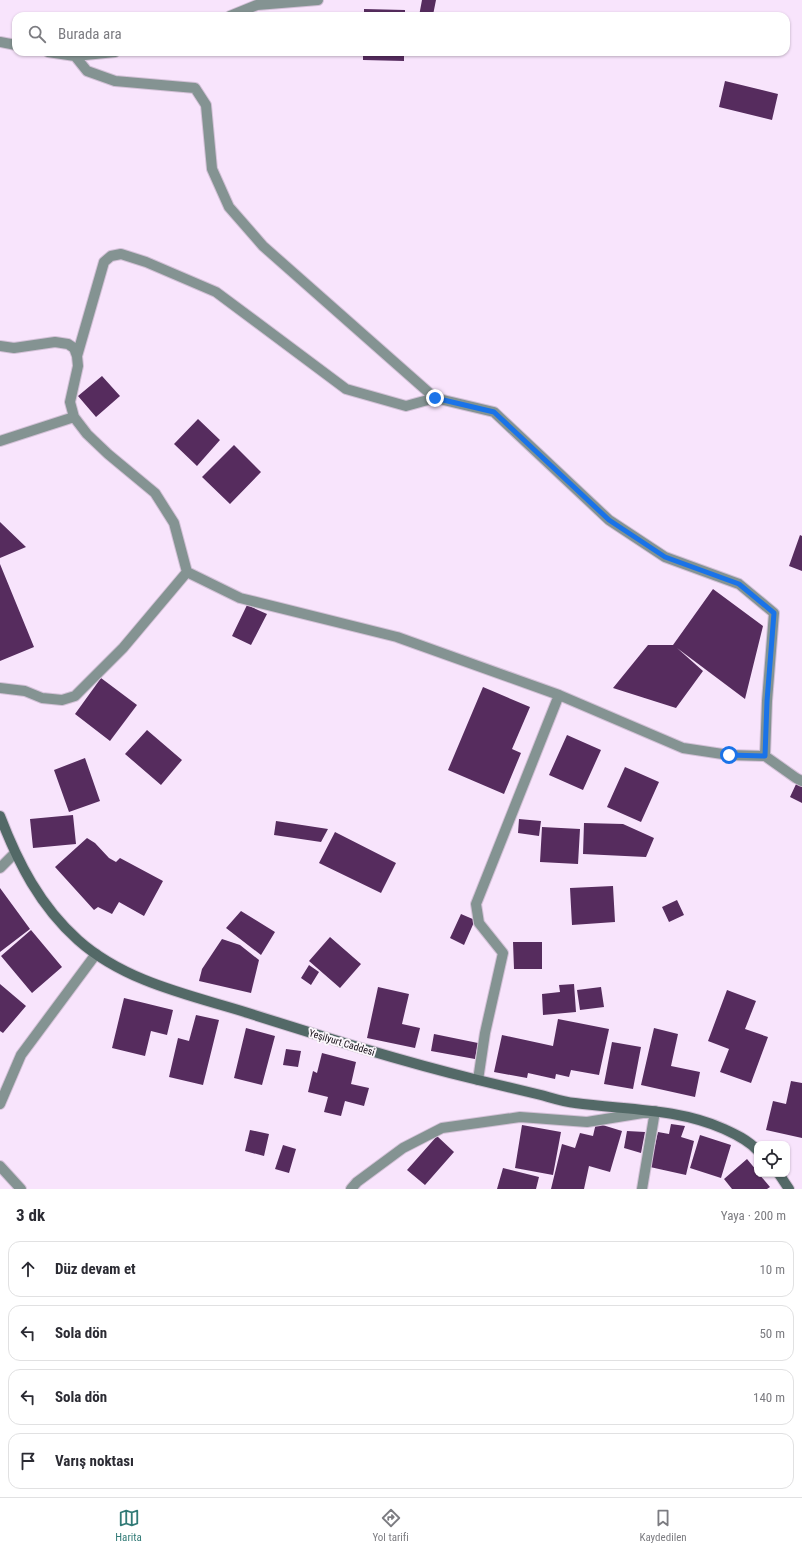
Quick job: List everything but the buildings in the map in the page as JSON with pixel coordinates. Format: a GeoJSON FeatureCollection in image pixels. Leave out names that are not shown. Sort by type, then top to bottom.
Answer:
{"type":"FeatureCollection","features":[{"type":"Feature","properties":{"kind":"main road","name":"Yeşilyurt Caddesi"},"geometry":{"type":"LineString","coordinates":[[0,816],[27,878],[41,898],[68,930],[96,954],[118,968],[179,992],[359,1048],[478,1080],[573,1103],[655,1111],[684,1116],[714,1125],[734,1134],[754,1148]]}},
{"type":"Feature","properties":{"kind":"main road"},"geometry":{"type":"LineString","coordinates":[[781,1177],[789,1189]]}},
{"type":"Feature","properties":{"kind":"street"},"geometry":{"type":"LineString","coordinates":[[238,12],[257,3],[318,0]]}},
{"type":"Feature","properties":{"kind":"street"},"geometry":{"type":"LineString","coordinates":[[0,42],[12,44]]}},
{"type":"Feature","properties":{"kind":"street"},"geometry":{"type":"LineString","coordinates":[[75,56],[87,71],[115,81],[195,88],[206,105],[212,169],[228,207],[263,246],[435,398],[494,412],[609,520],[665,557],[739,584],[774,613],[767,701],[765,756]]}},
{"type":"Feature","properties":{"kind":"street"},"geometry":{"type":"LineString","coordinates":[[77,356],[104,262],[111,256],[121,254],[146,262],[216,292],[346,389],[406,406],[435,398]]}},
{"type":"Feature","properties":{"kind":"street"},"geometry":{"type":"LineString","coordinates":[[0,346],[14,348],[55,342],[68,344],[74,348],[78,366],[70,402],[74,417],[103,449],[155,493],[174,523],[187,572],[240,598],[397,637],[559,695],[683,748],[729,755],[765,756],[796,778],[802,780]]}},
{"type":"Feature","properties":{"kind":"street"},"geometry":{"type":"LineString","coordinates":[[0,441],[74,417]]}},
{"type":"Feature","properties":{"kind":"street"},"geometry":{"type":"LineString","coordinates":[[0,688],[25,691],[42,698],[62,700],[75,696],[123,648],[187,572]]}},
{"type":"Feature","properties":{"kind":"street"},"geometry":{"type":"LineString","coordinates":[[478,1080],[485,1033],[503,953],[479,923],[476,904],[559,695]]}},
{"type":"Feature","properties":{"kind":"street"},"geometry":{"type":"LineString","coordinates":[[0,868],[15,853]]}},
{"type":"Feature","properties":{"kind":"street"},"geometry":{"type":"LineString","coordinates":[[0,1104],[21,1055],[96,954]]}},
{"type":"Feature","properties":{"kind":"street"},"geometry":{"type":"LineString","coordinates":[[351,1189],[357,1182],[403,1148],[442,1128],[520,1118],[587,1122],[655,1111],[642,1189]]}},
{"type":"Feature","properties":{"kind":"street"},"geometry":{"type":"LineString","coordinates":[[0,1166],[21,1189]]}},
{"type":"Feature","properties":{"kind":"route"},"geometry":{"type":"LineString","coordinates":[[435,398],[494,412],[609,520],[665,557],[739,584],[774,613],[767,701],[765,756],[729,755]]}}]}
